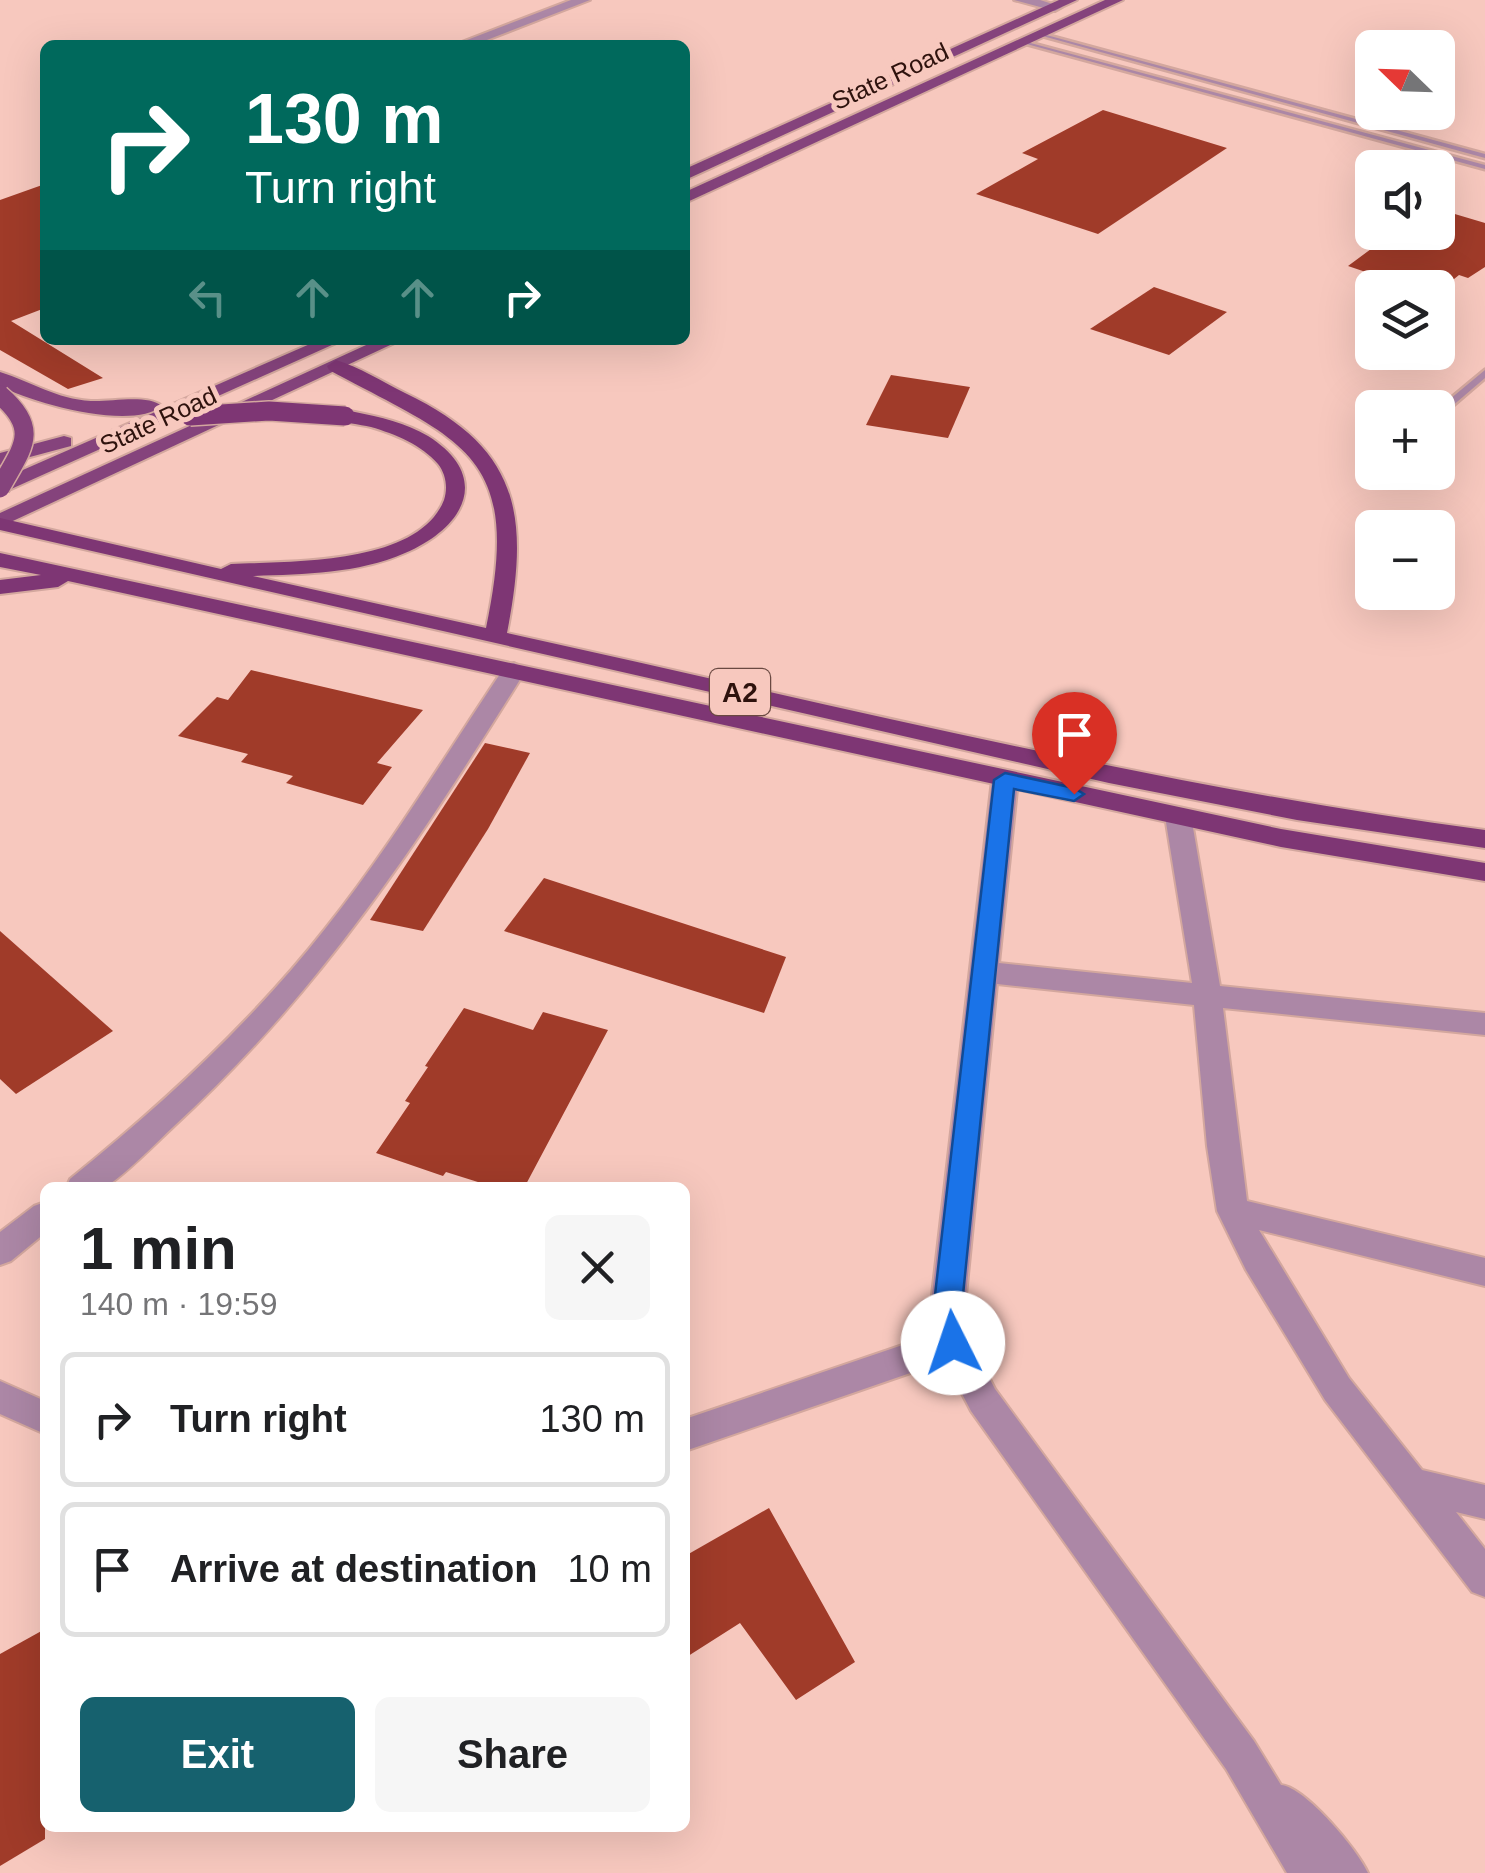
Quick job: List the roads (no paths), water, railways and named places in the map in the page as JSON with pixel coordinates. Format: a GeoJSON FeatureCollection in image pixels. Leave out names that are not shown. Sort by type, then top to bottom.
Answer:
{"type":"FeatureCollection","features":[{"type":"Feature","properties":{"kind":"highway"},"geometry":{"type":"LineString","coordinates":[[336,366],[428,414],[474,446],[492,473],[507,528],[505,588],[495,637]]}},
{"type":"Feature","properties":{"kind":"highway"},"geometry":{"type":"LineString","coordinates":[[190,416],[269,411],[345,416],[394,429],[424,441],[439,454],[458,482],[459,494],[444,521],[402,547],[376,556],[345,563],[197,573]]}},
{"type":"Feature","properties":{"kind":"highway","name":"A2"},"geometry":{"type":"LineString","coordinates":[[0,522],[197,573],[1000,751],[1300,812],[1485,840]]}},
{"type":"Feature","properties":{"kind":"highway","name":"A2"},"geometry":{"type":"LineString","coordinates":[[0,560],[1005,780],[1403,861],[1485,872]]}},
{"type":"Feature","properties":{"kind":"highway"},"geometry":{"type":"LineString","coordinates":[[0,587],[82,577]]}},
{"type":"Feature","properties":{"kind":"main road","name":"State Road"},"geometry":{"type":"LineString","coordinates":[[690,196],[1116,0]]}},
{"type":"Feature","properties":{"kind":"main road","name":"State Road"},"geometry":{"type":"LineString","coordinates":[[690,173],[1062,3]]}},
{"type":"Feature","properties":{"kind":"main road","name":"State Road"},"geometry":{"type":"LineString","coordinates":[[0,468],[290,345]]}},
{"type":"Feature","properties":{"kind":"main road"},"geometry":{"type":"LineString","coordinates":[[0,488],[323,345]]}},
{"type":"Feature","properties":{"kind":"main road"},"geometry":{"type":"LineString","coordinates":[[0,504],[348,345]]}},
{"type":"Feature","properties":{"kind":"main road","name":"State Road"},"geometry":{"type":"LineString","coordinates":[[0,522],[381,345]]}},
{"type":"Feature","properties":{"kind":"main road"},"geometry":{"type":"LineString","coordinates":[[0,378],[36,399],[62,405],[152,406]]}},
{"type":"Feature","properties":{"kind":"main road"},"geometry":{"type":"LineString","coordinates":[[0,395],[21,411],[28,424],[24,443],[0,488]]}},
{"type":"Feature","properties":{"kind":"main road"},"geometry":{"type":"LineString","coordinates":[[0,459],[64,442]]}},
{"type":"Feature","properties":{"kind":"street"},"geometry":{"type":"LineString","coordinates":[[474,40],[583,0]]}},
{"type":"Feature","properties":{"kind":"street"},"geometry":{"type":"LineString","coordinates":[[1021,0],[1062,3]]}},
{"type":"Feature","properties":{"kind":"street"},"geometry":{"type":"LineString","coordinates":[[87,1182],[214,1070],[334,938],[410,833],[514,670]]}},
{"type":"Feature","properties":{"kind":"street"},"geometry":{"type":"LineString","coordinates":[[1005,780],[949,1295],[953,1343],[983,1400],[1240,1755],[1311,1873]]}},
{"type":"Feature","properties":{"kind":"street"},"geometry":{"type":"LineString","coordinates":[[1178,816],[1208,998],[1222,1146],[1233,1211],[1257,1260],[1337,1389],[1485,1580]]}},
{"type":"Feature","properties":{"kind":"street"},"geometry":{"type":"LineString","coordinates":[[982,972],[1485,1024]]}},
{"type":"Feature","properties":{"kind":"street"},"geometry":{"type":"LineString","coordinates":[[1233,1211],[1485,1272]]}},
{"type":"Feature","properties":{"kind":"street"},"geometry":{"type":"LineString","coordinates":[[0,1251],[40,1220]]}},
{"type":"Feature","properties":{"kind":"street"},"geometry":{"type":"LineString","coordinates":[[690,1433],[953,1343]]}},
{"type":"Feature","properties":{"kind":"street"},"geometry":{"type":"LineString","coordinates":[[0,1397],[40,1416]]}},
{"type":"Feature","properties":{"kind":"street"},"geometry":{"type":"LineString","coordinates":[[1412,1485],[1485,1502]]}},
{"type":"Feature","properties":{"kind":"street"},"geometry":{"type":"LineString","coordinates":[[1240,1755],[1347,1873]]}},
{"type":"Feature","properties":{"kind":"lane"},"geometry":{"type":"LineString","coordinates":[[1041,34],[1485,156]]}},
{"type":"Feature","properties":{"kind":"lane"},"geometry":{"type":"LineString","coordinates":[[1025,42],[1485,168]]}},
{"type":"Feature","properties":{"kind":"lane"},"geometry":{"type":"LineString","coordinates":[[1455,398],[1485,372]]}}]}
